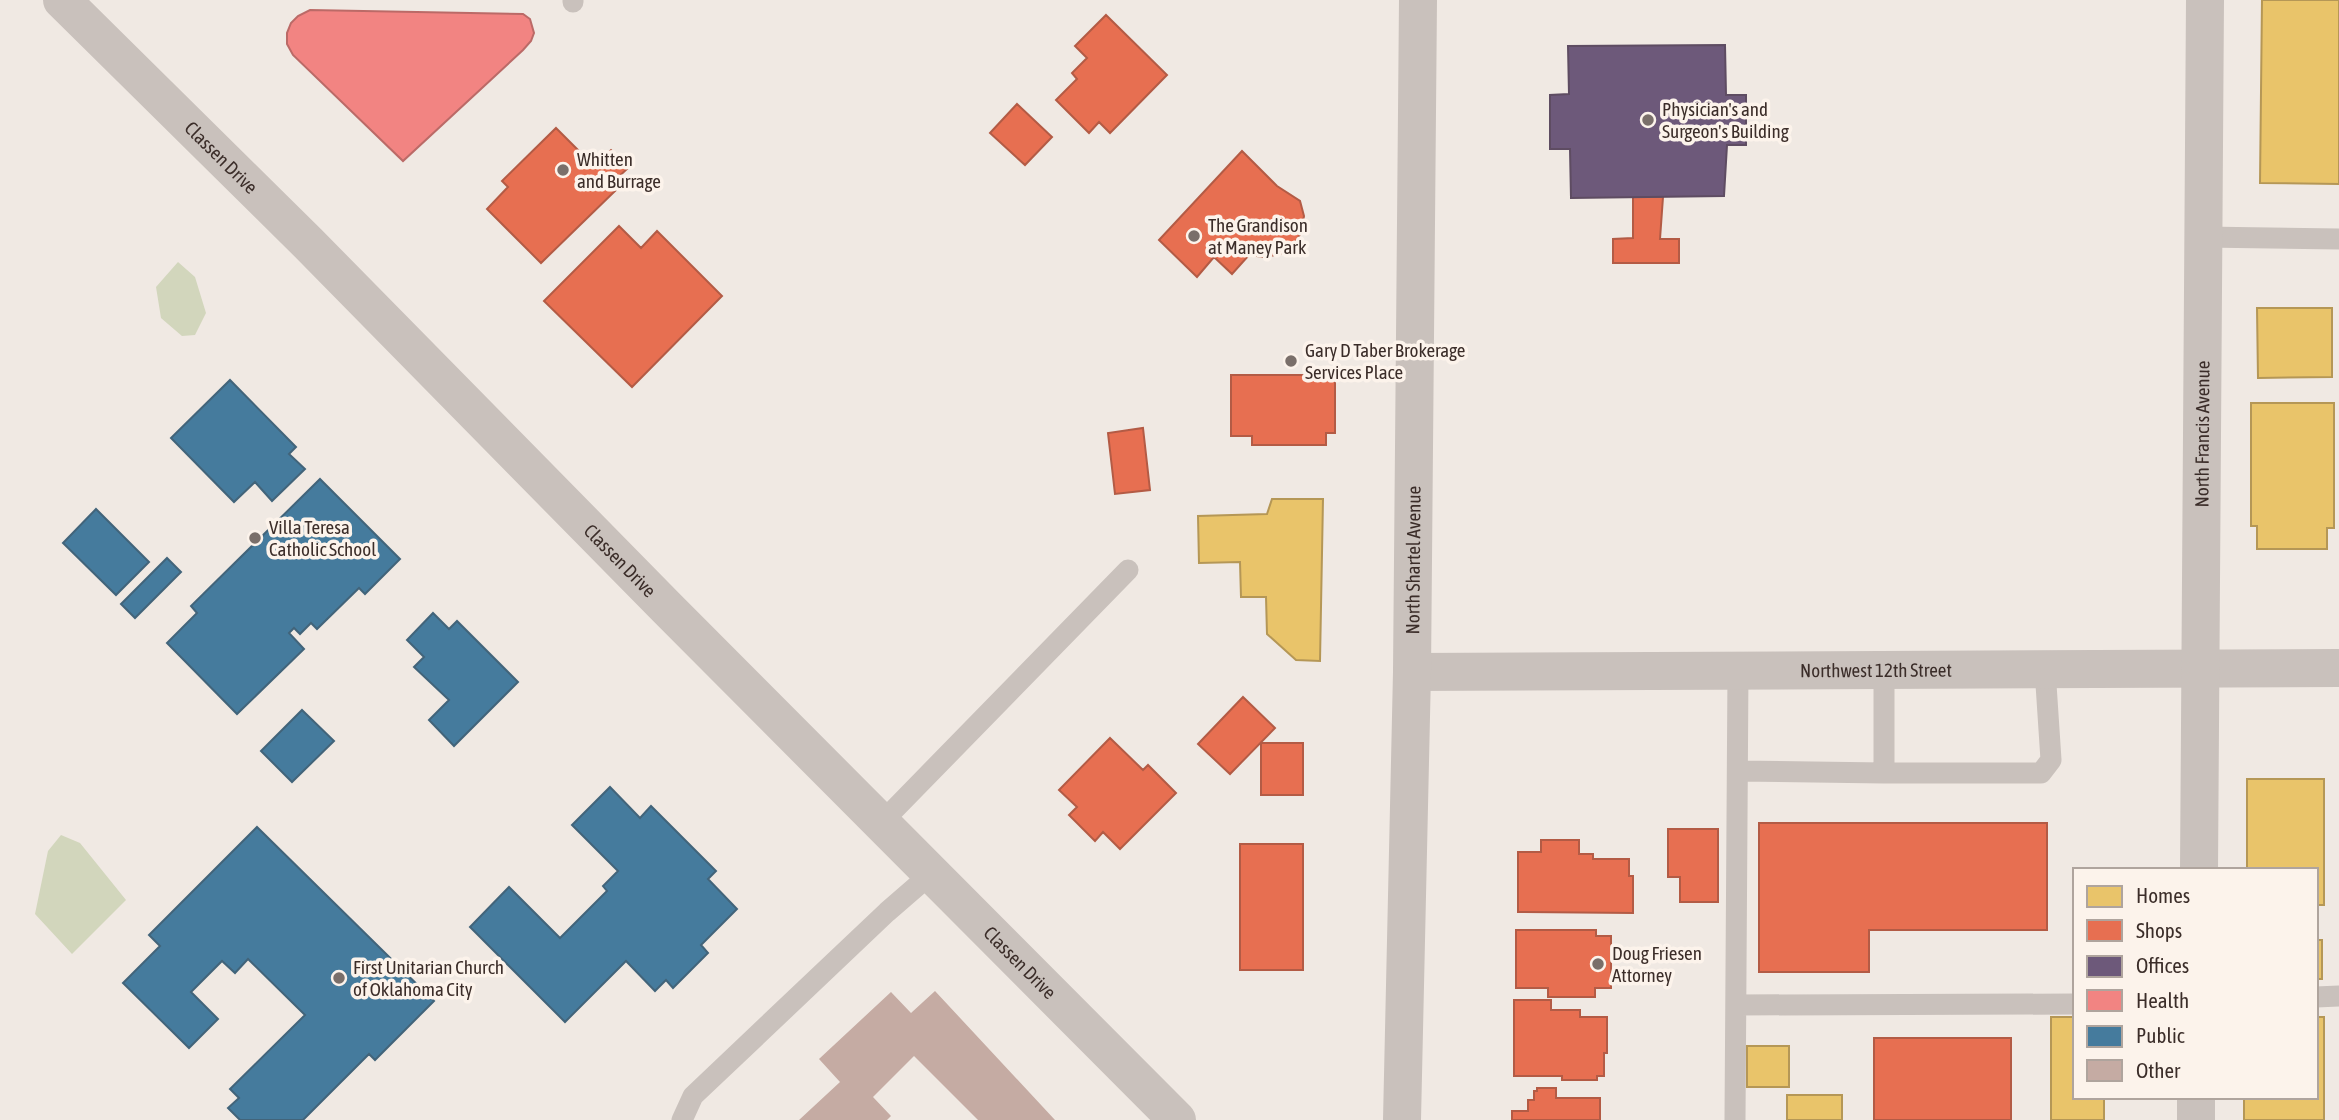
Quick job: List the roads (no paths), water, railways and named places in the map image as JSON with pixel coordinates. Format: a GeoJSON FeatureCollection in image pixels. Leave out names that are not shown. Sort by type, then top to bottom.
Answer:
{"type":"FeatureCollection","features":[{"type":"Feature","properties":{"kind":"street","name":"Classen Drive"},"geometry":{"type":"LineString","coordinates":[[62,0],[308,243],[1177,1120]]}},
{"type":"Feature","properties":{"kind":"street","name":"North Shartel Avenue"},"geometry":{"type":"LineString","coordinates":[[1402,1120],[1412,671],[1418,0]]}},
{"type":"Feature","properties":{"kind":"street","name":"North Francis Avenue"},"geometry":{"type":"LineString","coordinates":[[2199,868],[2205,0]]}},
{"type":"Feature","properties":{"kind":"street","name":"Northwest 12th Street"},"geometry":{"type":"LineString","coordinates":[[1412,671],[2339,668]]}},
{"type":"Feature","properties":{"kind":"street"},"geometry":{"type":"LineString","coordinates":[[2196,1099],[2196,1120]]}},
{"type":"Feature","properties":{"kind":"lane"},"geometry":{"type":"LineString","coordinates":[[2203,237],[2339,239]]}},
{"type":"Feature","properties":{"kind":"lane"},"geometry":{"type":"LineString","coordinates":[[882,822],[1128,570]]}},
{"type":"Feature","properties":{"kind":"lane"},"geometry":{"type":"LineString","coordinates":[[1738,771],[2041,773],[2051,760],[2045,669]]}},
{"type":"Feature","properties":{"kind":"lane"},"geometry":{"type":"LineString","coordinates":[[1735,1120],[1738,670]]}},
{"type":"Feature","properties":{"kind":"lane"},"geometry":{"type":"LineString","coordinates":[[1884,670],[1884,773]]}},
{"type":"Feature","properties":{"kind":"lane"},"geometry":{"type":"LineString","coordinates":[[682,1120],[693,1096],[932,873]]}},
{"type":"Feature","properties":{"kind":"lane"},"geometry":{"type":"LineString","coordinates":[[2318,997],[2339,996]]}},
{"type":"Feature","properties":{"kind":"lane"},"geometry":{"type":"LineString","coordinates":[[1737,1005],[2073,1004]]}},
{"type":"Feature","properties":{"kind":"place","name":"Physician's and Surgeon's Building"},"geometry":{"type":"Point","coordinates":[1648,120]}},
{"type":"Feature","properties":{"kind":"place","name":"Whitten and Burrage"},"geometry":{"type":"Point","coordinates":[563,170]}},
{"type":"Feature","properties":{"kind":"place","name":"The Grandison at Maney Park"},"geometry":{"type":"Point","coordinates":[1194,236]}},
{"type":"Feature","properties":{"kind":"place","name":"Gary D Taber Brokerage Services Place"},"geometry":{"type":"Point","coordinates":[1291,361]}},
{"type":"Feature","properties":{"kind":"place","name":"Villa Teresa Catholic School"},"geometry":{"type":"Point","coordinates":[255,538]}},
{"type":"Feature","properties":{"kind":"place","name":"Doug Friesen Attorney"},"geometry":{"type":"Point","coordinates":[1598,964]}},
{"type":"Feature","properties":{"kind":"place","name":"First Unitarian Church of Oklahoma City"},"geometry":{"type":"Point","coordinates":[339,978]}}]}
